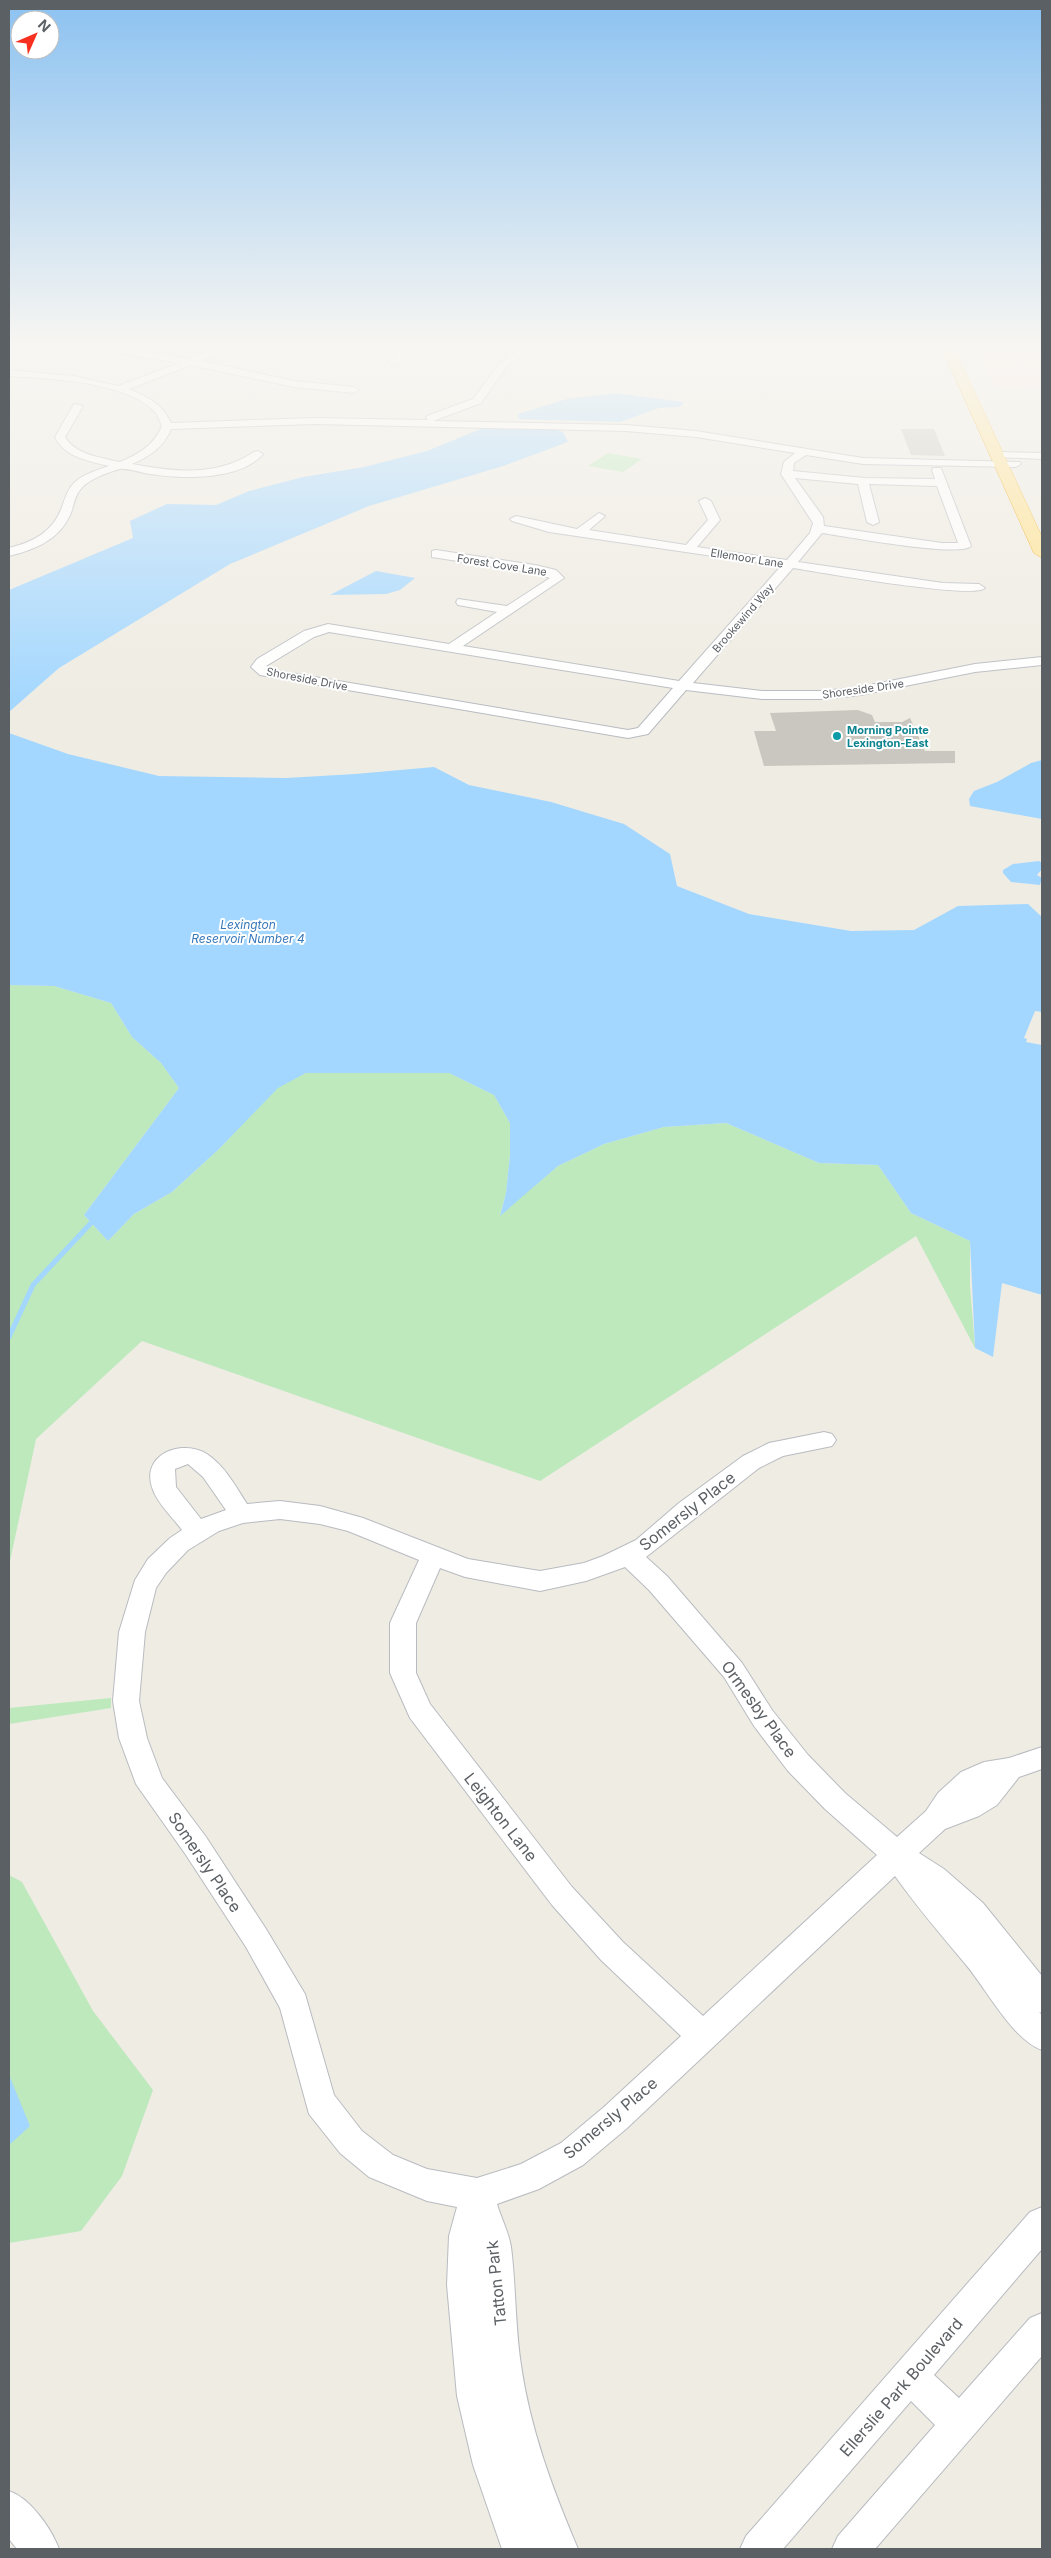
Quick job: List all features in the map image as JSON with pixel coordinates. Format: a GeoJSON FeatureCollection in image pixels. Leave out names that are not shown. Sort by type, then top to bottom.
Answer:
{"type":"FeatureCollection","features":[{"type":"Feature","properties":{"kind":"highway"},"geometry":{"type":"LineString","coordinates":[[1011,467],[1042,552]]}},
{"type":"Feature","properties":{"kind":"highway"},"geometry":{"type":"LineString","coordinates":[[1015,467],[1023,477]]}},
{"type":"Feature","properties":{"kind":"street"},"geometry":{"type":"LineString","coordinates":[[9,552],[30,545],[57,530],[63,523],[71,494],[79,484],[116,467]]}},
{"type":"Feature","properties":{"kind":"street"},"geometry":{"type":"LineString","coordinates":[[139,467],[165,473],[199,474],[223,467]]}},
{"type":"Feature","properties":{"kind":"street"},"geometry":{"type":"LineString","coordinates":[[787,467],[787,474],[817,517],[818,529],[934,546],[963,547],[966,544],[937,470]]}},
{"type":"Feature","properties":{"kind":"street"},"geometry":{"type":"LineString","coordinates":[[787,474],[863,481],[942,483]]}},
{"type":"Feature","properties":{"kind":"street"},"geometry":{"type":"LineString","coordinates":[[863,481],[873,522]]}},
{"type":"Feature","properties":{"kind":"street"},"geometry":{"type":"LineString","coordinates":[[689,549],[714,520],[713,514],[704,501]]}},
{"type":"Feature","properties":{"kind":"street"},"geometry":{"type":"LineString","coordinates":[[580,533],[600,516]]}},
{"type":"Feature","properties":{"kind":"street","name":"Ellemoor Lane"},"geometry":{"type":"LineString","coordinates":[[516,519],[536,526],[580,533],[943,587],[979,588]]}},
{"type":"Feature","properties":{"kind":"street","name":"Brookewind Way"},"geometry":{"type":"LineString","coordinates":[[683,686],[790,564],[818,529]]}},
{"type":"Feature","properties":{"kind":"street","name":"Forest Cove Lane"},"geometry":{"type":"LineString","coordinates":[[436,554],[535,569],[558,576],[451,648]]}},
{"type":"Feature","properties":{"kind":"street"},"geometry":{"type":"LineString","coordinates":[[462,602],[508,610]]}},
{"type":"Feature","properties":{"kind":"street","name":"Shoreside Drive"},"geometry":{"type":"LineString","coordinates":[[683,686],[643,731],[628,734],[278,675],[265,672],[258,667],[262,662],[309,634],[325,629],[744,694],[824,695],[886,687],[992,665],[1042,661]]}},
{"type":"Feature","properties":{"kind":"street","name":"Somersly Place"},"geometry":{"type":"LineString","coordinates":[[824,1440],[776,1449],[750,1462],[688,1509],[645,1546],[612,1563],[586,1572],[540,1581],[465,1568],[354,1524],[320,1515],[280,1510],[241,1514],[210,1525],[179,1544],[157,1566],[144,1587],[132,1632],[126,1701],[133,1738],[150,1784],[196,1846],[251,1929],[294,2004],[320,2103],[351,2142],[381,2166],[427,2185],[477,2194],[527,2178],[572,2154],[615,2118],[936,1819],[961,1813],[1000,1786],[1009,1769],[1042,1758]]}},
{"type":"Feature","properties":{"kind":"street"},"geometry":{"type":"LineString","coordinates":[[198,1532],[164,1489],[163,1465],[174,1458],[190,1456],[201,1462],[215,1476],[241,1514]]}},
{"type":"Feature","properties":{"kind":"street","name":"Leighton Lane"},"geometry":{"type":"LineString","coordinates":[[433,1555],[403,1623],[403,1673],[418,1710],[562,1896],[612,1951],[703,2036]]}},
{"type":"Feature","properties":{"kind":"street","name":"Ormesby Place"},"geometry":{"type":"LineString","coordinates":[[628,1555],[658,1583],[733,1670],[763,1718],[798,1763],[835,1801],[897,1855],[934,1878],[972,1912],[1042,1999]]}},
{"type":"Feature","properties":{"kind":"street","name":"Ormesby Place"},"geometry":{"type":"LineString","coordinates":[[897,1855],[930,1902],[978,1957],[1027,2020],[1042,2036]]}},
{"type":"Feature","properties":{"kind":"street","name":"Tatton Park"},"geometry":{"type":"LineString","coordinates":[[477,2194],[466,2236],[464,2284],[475,2396],[491,2465],[521,2549]]}},
{"type":"Feature","properties":{"kind":"street","name":"Tatton Park"},"geometry":{"type":"LineString","coordinates":[[477,2194],[494,2245],[504,2364],[511,2405],[525,2458],[551,2535],[559,2549]]}},
{"type":"Feature","properties":{"kind":"street","name":"Ellerslie Park Boulevard"},"geometry":{"type":"LineString","coordinates":[[759,2549],[1042,2224]]}},
{"type":"Feature","properties":{"kind":"street"},"geometry":{"type":"LineString","coordinates":[[851,2549],[1042,2330]]}},
{"type":"Feature","properties":{"kind":"street"},"geometry":{"type":"LineString","coordinates":[[910,2376],[960,2424]]}},
{"type":"Feature","properties":{"kind":"street"},"geometry":{"type":"LineString","coordinates":[[9,2510],[40,2549]]}},
{"type":"Feature","properties":{"kind":"green space"},"geometry":{"type":"Polygon","coordinates":[[[596,467],[630,467],[623,472],[596,467]]]}},
{"type":"Feature","properties":{"kind":"green space"},"geometry":{"type":"Polygon","coordinates":[[[9,985],[54,986],[111,1003],[132,1037],[161,1063],[179,1088],[84,1215],[108,1241],[134,1214],[172,1192],[219,1149],[278,1087],[306,1073],[449,1073],[494,1095],[510,1123],[510,1155],[506,1193],[500,1215],[558,1166],[604,1144],[664,1127],[726,1123],[819,1163],[878,1165],[911,1213],[970,1241],[970,1286],[975,1348],[916,1236],[540,1481],[142,1341],[36,1439],[9,1566],[9,985]]]}},
{"type":"Feature","properties":{"kind":"green space"},"geometry":{"type":"Polygon","coordinates":[[[111,1698],[111,1708],[9,1724],[9,1708],[111,1698]]]}},
{"type":"Feature","properties":{"kind":"green space"},"geometry":{"type":"Polygon","coordinates":[[[9,1875],[22,1882],[93,2011],[153,2090],[122,2176],[81,2231],[9,2243],[9,1875]]]}},
{"type":"Feature","properties":{"kind":"water"},"geometry":{"type":"Polygon","coordinates":[[[362,467],[498,467],[369,506],[230,564],[59,668],[9,712],[9,590],[133,538],[130,521],[167,504],[216,505],[249,491],[303,477],[362,467]]]}},
{"type":"Feature","properties":{"kind":"water"},"geometry":{"type":"Polygon","coordinates":[[[376,571],[415,578],[400,590],[386,594],[330,595],[376,571]]]}},
{"type":"Feature","properties":{"kind":"water","name":"Lexington Reservoir Number 4"},"geometry":{"type":"Polygon","coordinates":[[[9,733],[68,754],[159,776],[286,778],[434,767],[469,785],[551,802],[624,824],[670,854],[677,886],[749,914],[851,931],[914,930],[958,906],[1028,904],[1042,917],[1042,1295],[1002,1283],[993,1357],[975,1348],[970,1241],[911,1213],[878,1165],[819,1163],[726,1123],[664,1127],[604,1144],[558,1166],[500,1216],[506,1193],[510,1155],[510,1123],[494,1095],[449,1073],[306,1073],[278,1088],[219,1149],[172,1192],[134,1214],[108,1241],[84,1215],[179,1088],[161,1063],[132,1037],[111,1003],[54,986],[9,985],[9,733]]]}},
{"type":"Feature","properties":{"kind":"water"},"geometry":{"type":"Polygon","coordinates":[[[1042,760],[1042,819],[970,806],[969,799],[974,791],[997,782],[1031,763],[1042,760]]]}},
{"type":"Feature","properties":{"kind":"water"},"geometry":{"type":"Polygon","coordinates":[[[1039,861],[1042,863],[1042,869],[1037,875],[1042,878],[1040,885],[1011,882],[1003,873],[1003,870],[1013,864],[1039,861]]]}},
{"type":"Feature","properties":{"kind":"water"},"geometry":{"type":"Polygon","coordinates":[[[9,2075],[30,2126],[9,2145],[9,2075]]]}},
{"type":"Feature","properties":{"kind":"pier"},"geometry":{"type":"Polygon","coordinates":[[[1035,1011],[1042,1012],[1042,1045],[1026,1042],[1027,1039],[1024,1038],[1035,1011]]]}},
{"type":"Feature","properties":{"kind":"building","name":"Morning Pointe Lexington-East"},"geometry":{"type":"Polygon","coordinates":[[[858,710],[872,715],[875,722],[902,722],[910,718],[925,751],[955,751],[955,763],[764,766],[754,731],[776,731],[770,713],[858,710]]]}},
{"type":"Feature","properties":{"kind":"waterway"},"geometry":{"type":"LineString","coordinates":[[9,1337],[33,1285],[91,1223]]}},
{"type":"Feature","properties":{"kind":"place","name":"Morning Pointe Lexington-East"},"geometry":{"type":"Point","coordinates":[837,736]}}]}
